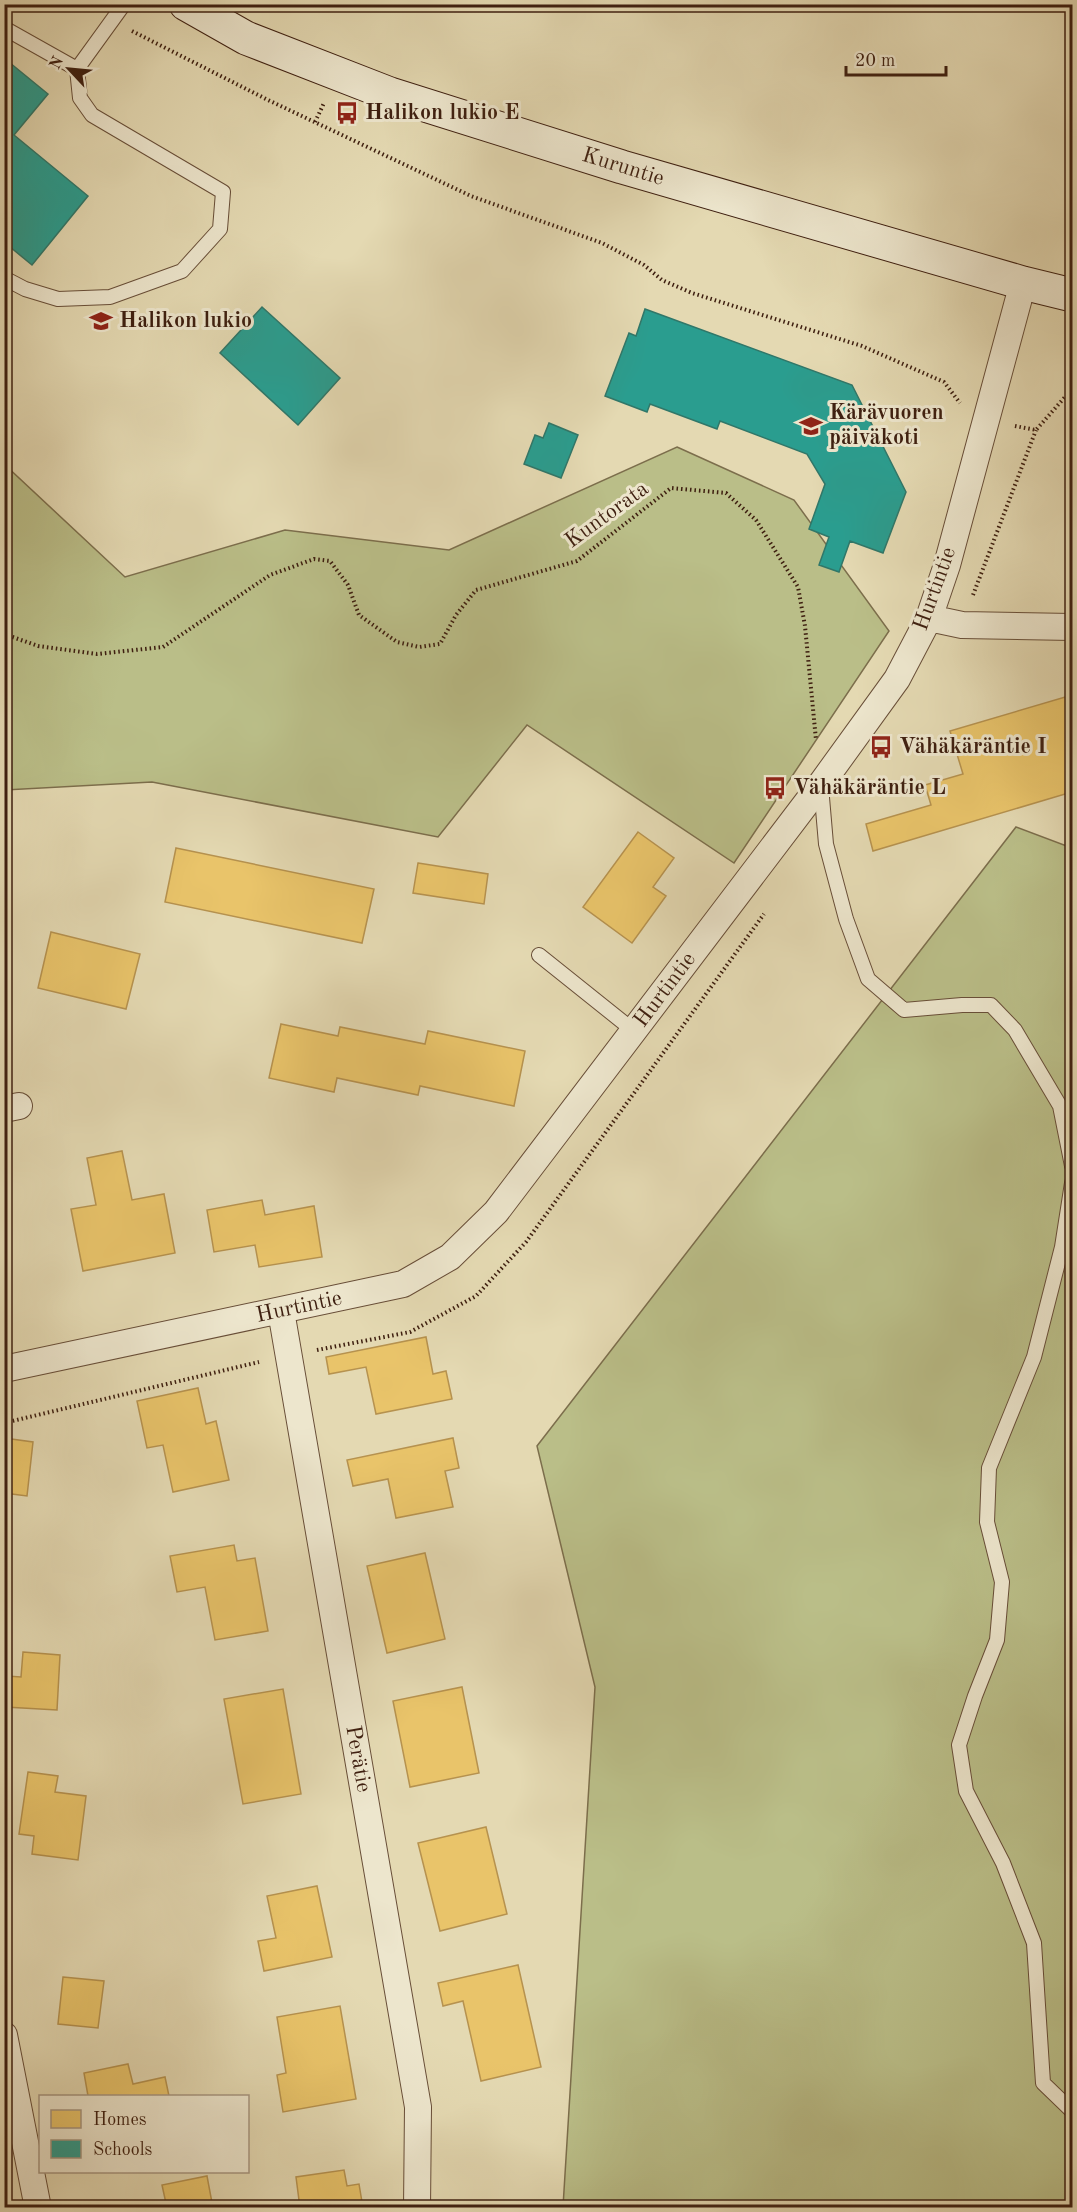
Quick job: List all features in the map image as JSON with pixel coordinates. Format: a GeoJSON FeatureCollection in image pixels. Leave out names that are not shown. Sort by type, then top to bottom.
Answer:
{"type":"FeatureCollection","features":[{"type":"Feature","properties":{"kind":"street","name":"Kuruntie"},"geometry":{"type":"LineString","coordinates":[[186,4],[246,38],[390,94],[622,167],[1023,283],[1072,295]]}},
{"type":"Feature","properties":{"kind":"street","name":"Hurtintie"},"geometry":{"type":"LineString","coordinates":[[4,1369],[403,1284],[450,1257],[496,1212],[897,679],[929,618],[946,565],[1023,283]]}},
{"type":"Feature","properties":{"kind":"street"},"geometry":{"type":"LineString","coordinates":[[929,618],[962,625],[1072,627]]}},
{"type":"Feature","properties":{"kind":"street","name":"Perätie"},"geometry":{"type":"LineString","coordinates":[[280,1311],[418,2107],[417,2208]]}},
{"type":"Feature","properties":{"kind":"street"},"geometry":{"type":"LineString","coordinates":[[4,2035],[38,2208]]}},
{"type":"Feature","properties":{"kind":"lane"},"geometry":{"type":"LineString","coordinates":[[4,278],[25,289],[58,299],[110,297],[182,271],[220,229],[223,192],[92,115],[80,98],[77,69],[114,21],[124,4]]}},
{"type":"Feature","properties":{"kind":"lane"},"geometry":{"type":"LineString","coordinates":[[4,28],[77,69]]}},
{"type":"Feature","properties":{"kind":"lane"},"geometry":{"type":"LineString","coordinates":[[820,784],[826,844],[846,919],[868,979],[904,1011],[962,1005],[991,1005],[1015,1030],[1060,1106],[1072,1166]]}},
{"type":"Feature","properties":{"kind":"lane"},"geometry":{"type":"LineString","coordinates":[[539,955],[634,1031]]}},
{"type":"Feature","properties":{"kind":"lane"},"geometry":{"type":"LineString","coordinates":[[1072,1183],[1062,1247],[1034,1357],[989,1468],[987,1522],[1002,1582],[997,1640],[959,1745],[966,1791],[1003,1863],[1034,1943],[1043,2082],[1072,2111]]}},
{"type":"Feature","properties":{"kind":"path"},"geometry":{"type":"LineString","coordinates":[[114,21],[315,122],[471,196],[602,243],[644,265],[662,280],[692,293],[862,346],[944,382],[963,407],[986,420],[1036,430],[1072,389]]}},
{"type":"Feature","properties":{"kind":"path"},"geometry":{"type":"LineString","coordinates":[[315,122],[324,103]]}},
{"type":"Feature","properties":{"kind":"path","name":"Kuntorata"},"geometry":{"type":"LineString","coordinates":[[4,634],[38,646],[97,654],[163,647],[270,575],[314,559],[330,561],[348,585],[359,615],[397,642],[419,647],[440,644],[456,615],[476,590],[577,561],[671,488],[726,493],[756,520],[798,587],[805,626],[820,784]]}},
{"type":"Feature","properties":{"kind":"green space"},"geometry":{"type":"Polygon","coordinates":[[[677,447],[794,500],[889,631],[734,863],[527,725],[438,837],[152,782],[5,790],[4,464],[125,577],[285,530],[449,550],[677,447]]]}},
{"type":"Feature","properties":{"kind":"green space"},"geometry":{"type":"Polygon","coordinates":[[[1016,827],[1072,848],[1072,2207],[563,2207],[595,1687],[537,1446],[1016,827]]]}},
{"type":"Feature","properties":{"kind":"building: Homes"},"geometry":{"type":"Polygon","coordinates":[[[1072,695],[1072,792],[873,851],[866,824],[931,805],[925,785],[963,774],[950,731],[1072,695]]]}},
{"type":"Feature","properties":{"kind":"building: Homes"},"geometry":{"type":"Polygon","coordinates":[[[638,832],[674,858],[653,887],[666,896],[632,943],[583,907],[638,832]]]}},
{"type":"Feature","properties":{"kind":"building: Homes"},"geometry":{"type":"Polygon","coordinates":[[[176,848],[374,889],[362,943],[165,902],[176,848]]]}},
{"type":"Feature","properties":{"kind":"building: Homes"},"geometry":{"type":"Polygon","coordinates":[[[418,863],[488,874],[484,904],[413,893],[418,863]]]}},
{"type":"Feature","properties":{"kind":"building: Homes"},"geometry":{"type":"Polygon","coordinates":[[[51,932],[140,954],[126,1009],[38,988],[51,932]]]}},
{"type":"Feature","properties":{"kind":"building: Homes"},"geometry":{"type":"Polygon","coordinates":[[[281,1024],[338,1036],[340,1027],[425,1044],[428,1031],[525,1051],[514,1106],[420,1086],[418,1095],[337,1078],[334,1092],[269,1078],[281,1024]]]}},
{"type":"Feature","properties":{"kind":"building: Homes"},"geometry":{"type":"Polygon","coordinates":[[[122,1151],[132,1200],[164,1194],[175,1253],[83,1271],[71,1209],[96,1205],[87,1158],[122,1151]]]}},
{"type":"Feature","properties":{"kind":"building: Homes"},"geometry":{"type":"Polygon","coordinates":[[[262,1200],[265,1215],[314,1206],[322,1257],[259,1267],[255,1245],[214,1252],[207,1210],[262,1200]]]}},
{"type":"Feature","properties":{"kind":"building: Homes"},"geometry":{"type":"Polygon","coordinates":[[[426,1337],[433,1374],[446,1371],[452,1399],[376,1414],[366,1367],[329,1374],[326,1357],[426,1337]]]}},
{"type":"Feature","properties":{"kind":"building: Homes"},"geometry":{"type":"Polygon","coordinates":[[[198,1388],[206,1424],[216,1421],[229,1480],[173,1492],[163,1445],[147,1448],[137,1401],[198,1388]]]}},
{"type":"Feature","properties":{"kind":"building: Homes"},"geometry":{"type":"Polygon","coordinates":[[[4,1438],[33,1442],[27,1496],[4,1493],[4,1438]]]}},
{"type":"Feature","properties":{"kind":"building: Homes"},"geometry":{"type":"Polygon","coordinates":[[[453,1438],[459,1468],[445,1471],[453,1507],[396,1518],[388,1479],[353,1486],[347,1460],[453,1438]]]}},
{"type":"Feature","properties":{"kind":"building: Homes"},"geometry":{"type":"Polygon","coordinates":[[[234,1545],[237,1561],[255,1558],[268,1631],[215,1640],[205,1587],[177,1592],[170,1556],[234,1545]]]}},
{"type":"Feature","properties":{"kind":"building: Homes"},"geometry":{"type":"Polygon","coordinates":[[[425,1553],[445,1639],[387,1653],[367,1566],[425,1553]]]}},
{"type":"Feature","properties":{"kind":"building: Homes"},"geometry":{"type":"Polygon","coordinates":[[[23,1652],[60,1655],[57,1710],[5,1707],[7,1676],[21,1677],[23,1652]]]}},
{"type":"Feature","properties":{"kind":"building: Homes"},"geometry":{"type":"Polygon","coordinates":[[[462,1687],[479,1773],[410,1787],[393,1701],[462,1687]]]}},
{"type":"Feature","properties":{"kind":"building: Homes"},"geometry":{"type":"Polygon","coordinates":[[[283,1689],[301,1794],[243,1804],[224,1699],[283,1689]]]}},
{"type":"Feature","properties":{"kind":"building: Homes"},"geometry":{"type":"Polygon","coordinates":[[[28,1772],[58,1776],[55,1792],[86,1796],[78,1860],[32,1854],[34,1836],[19,1834],[28,1772]]]}},
{"type":"Feature","properties":{"kind":"building: Homes"},"geometry":{"type":"Polygon","coordinates":[[[486,1827],[507,1914],[440,1931],[418,1843],[486,1827]]]}},
{"type":"Feature","properties":{"kind":"building: Homes"},"geometry":{"type":"Polygon","coordinates":[[[317,1886],[332,1957],[264,1971],[258,1941],[276,1938],[267,1896],[317,1886]]]}},
{"type":"Feature","properties":{"kind":"building: Homes"},"geometry":{"type":"Polygon","coordinates":[[[518,1965],[541,2067],[481,2081],[463,2001],[443,2006],[438,1983],[518,1965]]]}},
{"type":"Feature","properties":{"kind":"building: Homes"},"geometry":{"type":"Polygon","coordinates":[[[63,1977],[104,1981],[98,2028],[58,2024],[63,1977]]]}},
{"type":"Feature","properties":{"kind":"building: Homes"},"geometry":{"type":"Polygon","coordinates":[[[340,2006],[356,2099],[283,2112],[277,2075],[286,2073],[277,2017],[340,2006]]]}},
{"type":"Feature","properties":{"kind":"building: Homes"},"geometry":{"type":"Polygon","coordinates":[[[128,2064],[133,2084],[165,2077],[169,2095],[88,2095],[84,2073],[128,2064]]]}},
{"type":"Feature","properties":{"kind":"building: Homes"},"geometry":{"type":"Polygon","coordinates":[[[344,2170],[347,2186],[359,2184],[363,2208],[300,2208],[296,2177],[344,2170]]]}},
{"type":"Feature","properties":{"kind":"building: Homes"},"geometry":{"type":"Polygon","coordinates":[[[207,2176],[213,2208],[167,2208],[162,2185],[207,2176]]]}},
{"type":"Feature","properties":{"kind":"building: Schools"},"geometry":{"type":"Polygon","coordinates":[[[4,58],[48,94],[14,135],[88,196],[32,265],[4,242],[4,58]]]}},
{"type":"Feature","properties":{"kind":"building: Schools"},"geometry":{"type":"Polygon","coordinates":[[[262,307],[340,378],[298,425],[220,353],[262,307]]]}},
{"type":"Feature","properties":{"kind":"building: Schools"},"geometry":{"type":"Polygon","coordinates":[[[645,309],[852,385],[906,492],[883,553],[850,541],[839,572],[819,565],[829,537],[809,529],[825,484],[807,454],[720,421],[717,429],[650,404],[647,412],[605,396],[629,333],[636,336],[645,309]]]}},
{"type":"Feature","properties":{"kind":"building: Schools"},"geometry":{"type":"Polygon","coordinates":[[[549,423],[578,435],[561,478],[524,464],[535,435],[543,438],[549,423]]]}},
{"type":"Feature","properties":{"kind":"place","name":"Halikon lukio E"},"geometry":{"type":"Point","coordinates":[347,113]}},
{"type":"Feature","properties":{"kind":"place","name":"Halikon lukio"},"geometry":{"type":"Point","coordinates":[101,321]}},
{"type":"Feature","properties":{"kind":"place","name":"Kärävuoren päiväkoti"},"geometry":{"type":"Point","coordinates":[811,426]}},
{"type":"Feature","properties":{"kind":"place","name":"Vähäkäräntie I"},"geometry":{"type":"Point","coordinates":[881,747]}},
{"type":"Feature","properties":{"kind":"place","name":"Vähäkäräntie L"},"geometry":{"type":"Point","coordinates":[775,788]}}]}
